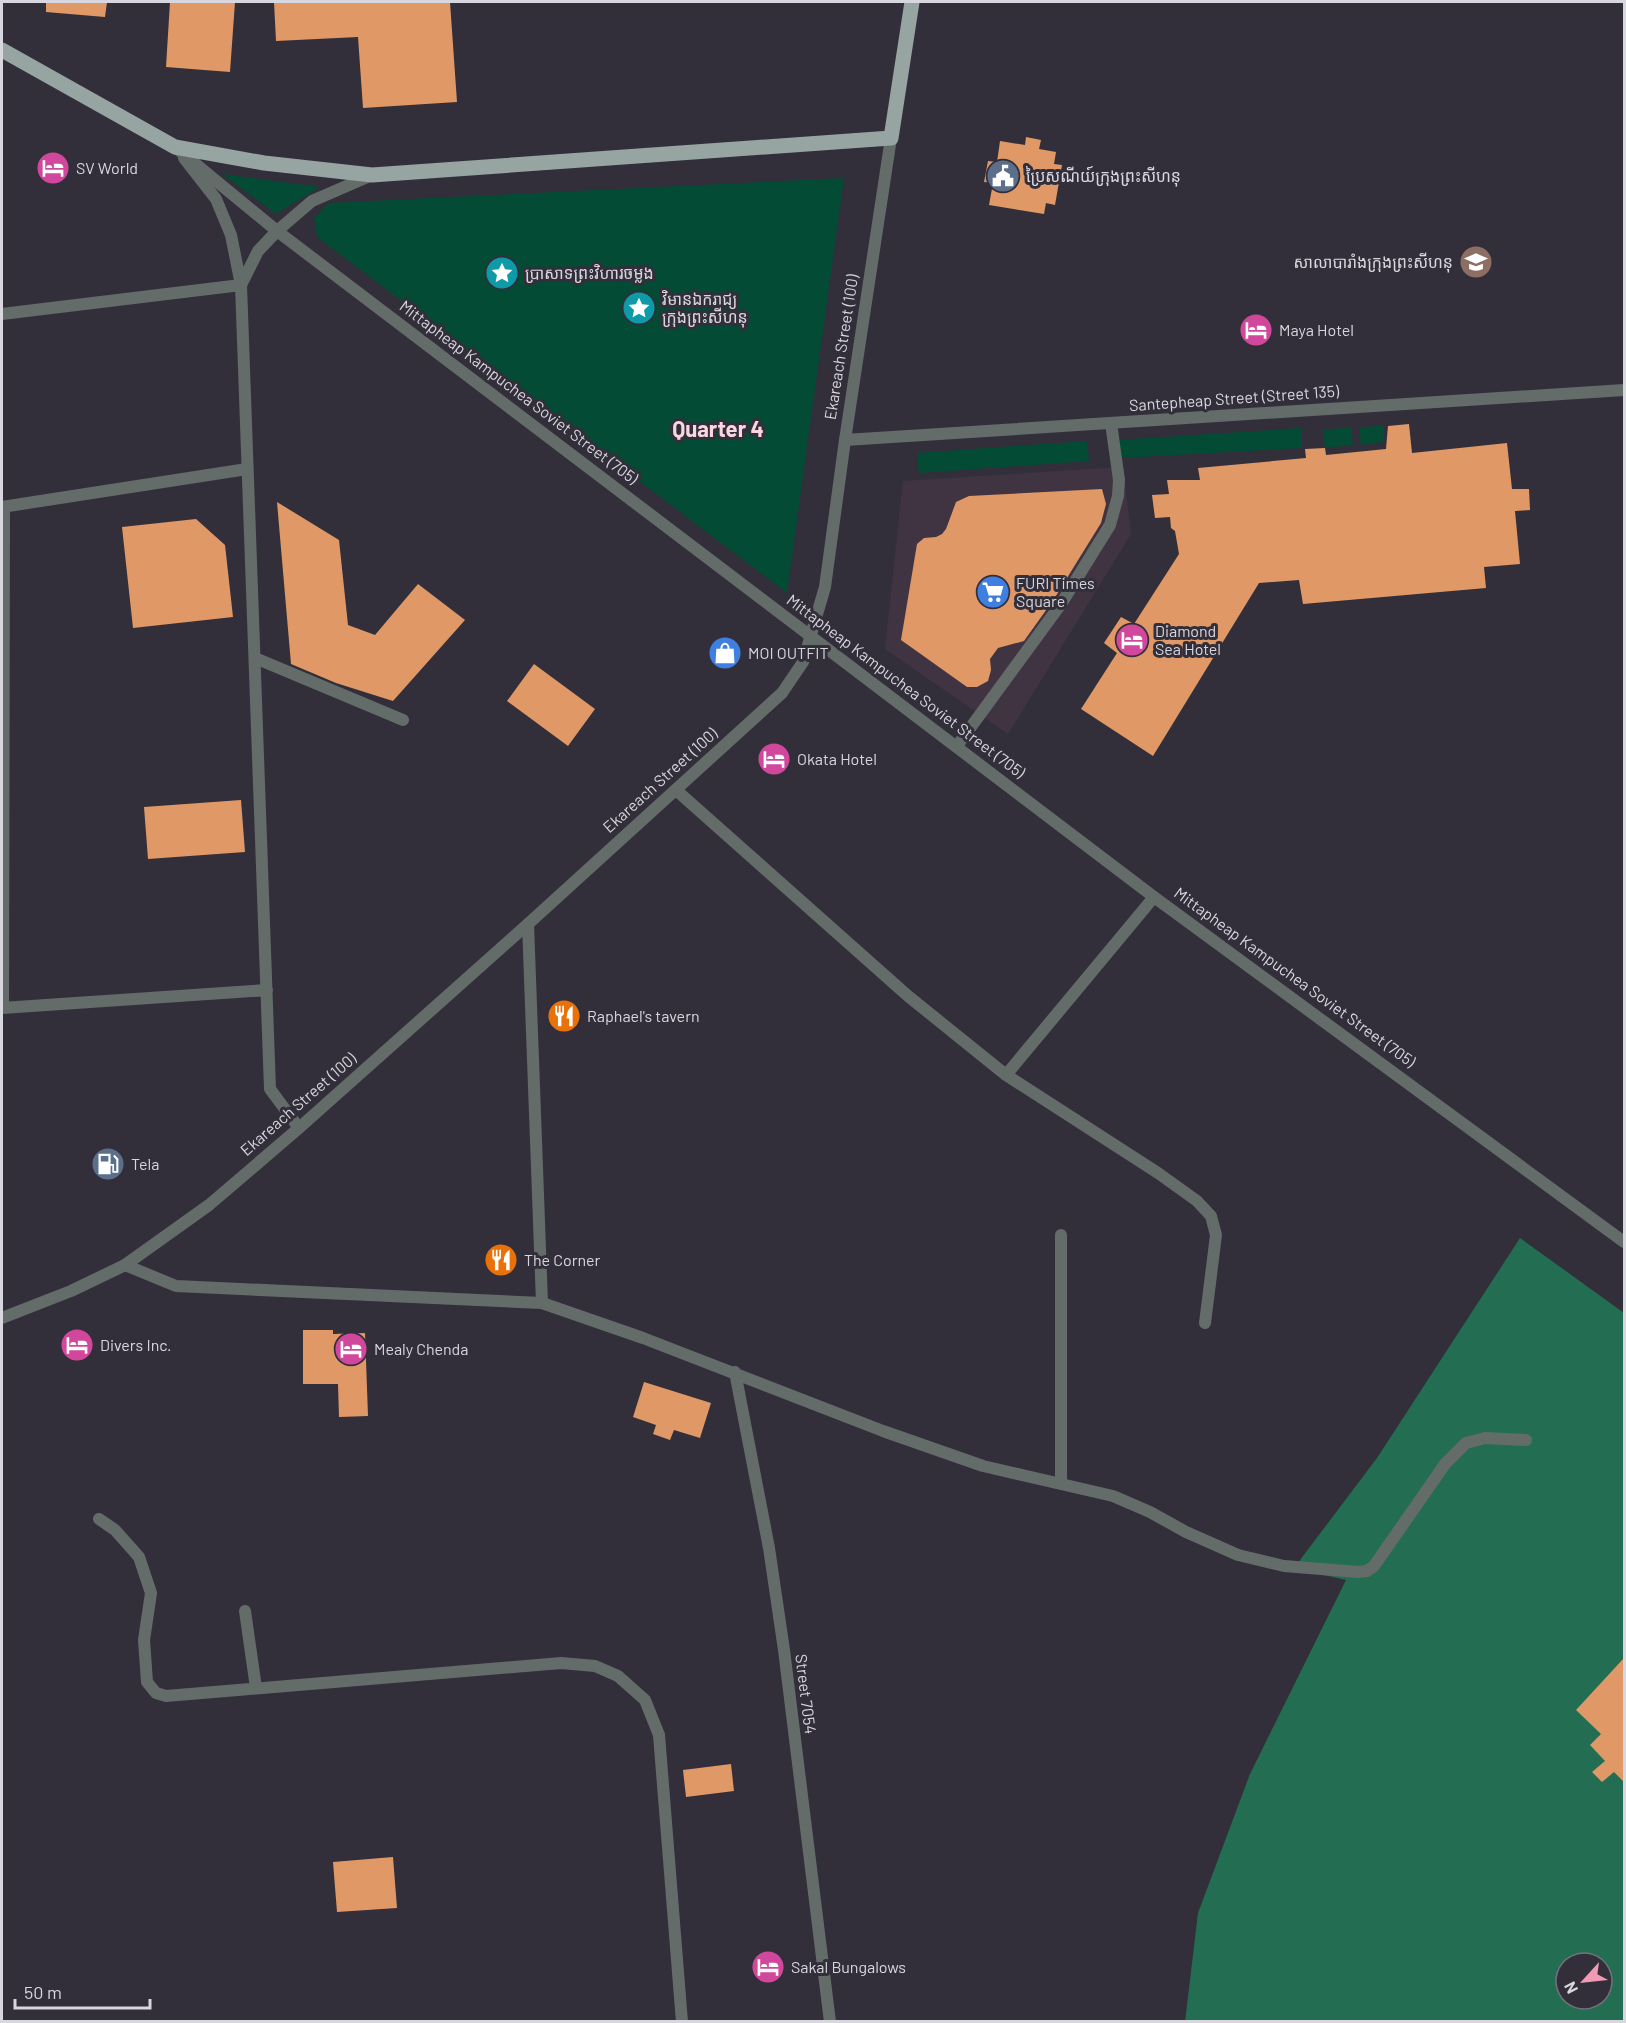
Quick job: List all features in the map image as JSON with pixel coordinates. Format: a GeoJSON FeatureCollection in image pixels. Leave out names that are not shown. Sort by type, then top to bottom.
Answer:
{"type":"FeatureCollection","features":[{"type":"Feature","properties":{"kind":"main road","name":"Ekareach Street (100)"},"geometry":{"type":"LineString","coordinates":[[891,138],[912,2]]}},
{"type":"Feature","properties":{"kind":"main road","name":"Mittapheap Kampuchea Soviet Street (705)"},"geometry":{"type":"LineString","coordinates":[[2,50],[175,147],[264,163],[372,175],[891,138]]}},
{"type":"Feature","properties":{"kind":"street","name":"Ekareach Street (100)"},"geometry":{"type":"LineString","coordinates":[[2,1318],[71,1291],[125,1265],[209,1205],[528,924],[782,693],[803,662],[825,587],[891,138]]}},
{"type":"Feature","properties":{"kind":"street","name":"Mittapheap Kampuchea Soviet Street (705)"},"geometry":{"type":"LineString","coordinates":[[175,147],[278,231],[1154,897],[1624,1242]]}},
{"type":"Feature","properties":{"kind":"street"},"geometry":{"type":"LineString","coordinates":[[175,147],[216,199],[231,236],[241,285],[270,1089],[299,1128]]}},
{"type":"Feature","properties":{"kind":"street"},"geometry":{"type":"LineString","coordinates":[[241,285],[258,251],[312,201],[372,175]]}},
{"type":"Feature","properties":{"kind":"street"},"geometry":{"type":"LineString","coordinates":[[2,314],[241,285]]}},
{"type":"Feature","properties":{"kind":"street","name":"Santepheap Street (Street 135)"},"geometry":{"type":"LineString","coordinates":[[845,440],[1624,390]]}},
{"type":"Feature","properties":{"kind":"street"},"geometry":{"type":"LineString","coordinates":[[957,746],[1061,604],[1110,525],[1118,496],[1119,480],[1111,423]]}},
{"type":"Feature","properties":{"kind":"street"},"geometry":{"type":"LineString","coordinates":[[247,469],[3,507],[2,1008],[267,990]]}},
{"type":"Feature","properties":{"kind":"street"},"geometry":{"type":"LineString","coordinates":[[255,658],[403,720]]}},
{"type":"Feature","properties":{"kind":"street"},"geometry":{"type":"LineString","coordinates":[[676,790],[908,996],[1006,1075],[1158,1173],[1197,1202],[1210,1216],[1216,1235],[1205,1323]]}},
{"type":"Feature","properties":{"kind":"street"},"geometry":{"type":"LineString","coordinates":[[1006,1075],[1154,897]]}},
{"type":"Feature","properties":{"kind":"street"},"geometry":{"type":"LineString","coordinates":[[528,924],[542,1303]]}},
{"type":"Feature","properties":{"kind":"street"},"geometry":{"type":"LineString","coordinates":[[1061,1235],[1061,1484]]}},
{"type":"Feature","properties":{"kind":"street"},"geometry":{"type":"LineString","coordinates":[[125,1265],[176,1286],[542,1303],[735,1372],[883,1431],[983,1466],[1113,1496],[1238,1555],[1284,1566],[1367,1571],[1374,1566],[1445,1464],[1466,1443],[1485,1438],[1526,1440]]}},
{"type":"Feature","properties":{"kind":"street","name":"Street 7054"},"geometry":{"type":"LineString","coordinates":[[735,1372],[769,1548],[781,1627],[830,2022]]}},
{"type":"Feature","properties":{"kind":"street"},"geometry":{"type":"LineString","coordinates":[[99,1519],[115,1530],[139,1557],[151,1593],[144,1640],[147,1683],[156,1693],[166,1696],[561,1663],[595,1666],[618,1676],[645,1700],[659,1735],[682,2022]]}},
{"type":"Feature","properties":{"kind":"street"},"geometry":{"type":"LineString","coordinates":[[245,1611],[256,1688]]}},
{"type":"Feature","properties":{"kind":"shaded area","name":"FURI Times Square"},"geometry":{"type":"Polygon","coordinates":[[[1123,467],[1131,534],[1008,734],[885,649],[903,481],[1123,467]]]}},
{"type":"Feature","properties":{"kind":"green space"},"geometry":{"type":"Polygon","coordinates":[[[222,174],[320,187],[276,214],[222,174]]]}},
{"type":"Feature","properties":{"kind":"green space"},"geometry":{"type":"Polygon","coordinates":[[[844,178],[787,593],[317,237],[314,218],[329,203],[844,178]]]}},
{"type":"Feature","properties":{"kind":"green space"},"geometry":{"type":"Polygon","coordinates":[[[1384,425],[1384,442],[1361,445],[1359,428],[1384,425]]]}},
{"type":"Feature","properties":{"kind":"green space"},"geometry":{"type":"Polygon","coordinates":[[[1351,427],[1353,445],[1325,448],[1323,430],[1351,427]]]}},
{"type":"Feature","properties":{"kind":"green space"},"geometry":{"type":"Polygon","coordinates":[[[1302,428],[1302,448],[1121,458],[1119,440],[1302,428]]]}},
{"type":"Feature","properties":{"kind":"green space"},"geometry":{"type":"Polygon","coordinates":[[[1087,441],[1089,461],[919,473],[917,453],[1087,441]]]}},
{"type":"Feature","properties":{"kind":"green space"},"geometry":{"type":"Polygon","coordinates":[[[1520,1238],[1624,1313],[1624,2021],[1185,2022],[1198,1913],[1250,1774],[1346,1580],[1294,1568],[1377,1458],[1520,1238]]]}},
{"type":"Feature","properties":{"kind":"building"},"geometry":{"type":"Polygon","coordinates":[[[46,2],[107,2],[105,17],[46,12],[46,2]]]}},
{"type":"Feature","properties":{"kind":"building"},"geometry":{"type":"Polygon","coordinates":[[[170,2],[235,2],[230,72],[166,67],[170,2]]]}},
{"type":"Feature","properties":{"kind":"building"},"geometry":{"type":"Polygon","coordinates":[[[274,2],[450,2],[457,102],[363,108],[358,37],[276,41],[274,2]]]}},
{"type":"Feature","properties":{"kind":"building"},"geometry":{"type":"Polygon","coordinates":[[[1026,137],[1041,140],[1039,149],[1056,152],[1054,164],[1062,165],[1055,205],[1046,203],[1044,214],[989,205],[993,183],[984,182],[988,161],[997,162],[1000,141],[1025,145],[1026,137]]]}},
{"type":"Feature","properties":{"kind":"building"},"geometry":{"type":"Polygon","coordinates":[[[1409,424],[1412,453],[1507,443],[1512,489],[1529,489],[1530,510],[1515,511],[1520,564],[1484,567],[1486,588],[1303,604],[1299,580],[1259,583],[1153,756],[1081,709],[1117,653],[1104,643],[1121,617],[1134,624],[1179,554],[1170,517],[1155,518],[1152,495],[1169,494],[1167,480],[1200,480],[1198,468],[1306,458],[1305,449],[1325,448],[1326,455],[1386,449],[1388,426],[1409,424]]]}},
{"type":"Feature","properties":{"kind":"building"},"geometry":{"type":"Polygon","coordinates":[[[1102,489],[1106,504],[1101,523],[1054,599],[1024,641],[998,648],[990,659],[991,670],[988,681],[977,687],[967,687],[901,640],[917,544],[924,538],[942,534],[956,502],[969,496],[1102,489]]]}},
{"type":"Feature","properties":{"kind":"building"},"geometry":{"type":"Polygon","coordinates":[[[277,502],[339,540],[348,625],[375,635],[418,584],[465,620],[393,701],[336,683],[291,664],[277,502]]]}},
{"type":"Feature","properties":{"kind":"building"},"geometry":{"type":"Polygon","coordinates":[[[196,519],[225,545],[233,617],[133,628],[122,527],[196,519]]]}},
{"type":"Feature","properties":{"kind":"building"},"geometry":{"type":"Polygon","coordinates":[[[534,664],[595,709],[568,746],[507,701],[534,664]]]}},
{"type":"Feature","properties":{"kind":"building"},"geometry":{"type":"Polygon","coordinates":[[[241,800],[245,852],[148,859],[144,807],[241,800]]]}},
{"type":"Feature","properties":{"kind":"building"},"geometry":{"type":"Polygon","coordinates":[[[303,1330],[333,1330],[333,1334],[365,1333],[368,1416],[339,1417],[338,1384],[303,1384],[303,1330]]]}},
{"type":"Feature","properties":{"kind":"building"},"geometry":{"type":"Polygon","coordinates":[[[644,1382],[711,1403],[700,1438],[674,1430],[670,1440],[653,1434],[656,1425],[633,1417],[644,1382]]]}},
{"type":"Feature","properties":{"kind":"building"},"geometry":{"type":"Polygon","coordinates":[[[1624,1658],[1624,1782],[1614,1772],[1602,1782],[1592,1772],[1605,1761],[1590,1745],[1601,1734],[1576,1710],[1624,1658]]]}},
{"type":"Feature","properties":{"kind":"building"},"geometry":{"type":"Polygon","coordinates":[[[731,1764],[734,1791],[686,1797],[683,1770],[731,1764]]]}},
{"type":"Feature","properties":{"kind":"building"},"geometry":{"type":"Polygon","coordinates":[[[393,1857],[397,1908],[337,1912],[333,1862],[393,1857]]]}},
{"type":"Feature","properties":{"kind":"place","name":"SV World"},"geometry":{"type":"Point","coordinates":[53,168]}},
{"type":"Feature","properties":{"kind":"place","name":"ប្រៃសណីយ៍ក្រុងព្រះសីហនុ"},"geometry":{"type":"Point","coordinates":[1003,176]}},
{"type":"Feature","properties":{"kind":"place","name":"សាលាបារាំងក្រុងព្រះសីហនុ"},"geometry":{"type":"Point","coordinates":[1476,262]}},
{"type":"Feature","properties":{"kind":"place","name":"ប្រាសាទព្រះវិហារចម្លង"},"geometry":{"type":"Point","coordinates":[502,273]}},
{"type":"Feature","properties":{"kind":"place","name":"វិមានឯករាជ្យ ក្រុងព្រះសីហនុ"},"geometry":{"type":"Point","coordinates":[639,308]}},
{"type":"Feature","properties":{"kind":"place","name":"Maya Hotel"},"geometry":{"type":"Point","coordinates":[1256,330]}},
{"type":"Feature","properties":{"kind":"place","name":"FURI Times Square"},"geometry":{"type":"Point","coordinates":[993,592]}},
{"type":"Feature","properties":{"kind":"place","name":"Diamond Sea Hotel"},"geometry":{"type":"Point","coordinates":[1132,640]}},
{"type":"Feature","properties":{"kind":"place","name":"MOI OUTFIT"},"geometry":{"type":"Point","coordinates":[725,653]}},
{"type":"Feature","properties":{"kind":"place","name":"Okata Hotel"},"geometry":{"type":"Point","coordinates":[774,759]}},
{"type":"Feature","properties":{"kind":"place","name":"Raphael's tavern"},"geometry":{"type":"Point","coordinates":[564,1016]}},
{"type":"Feature","properties":{"kind":"place","name":"Tela"},"geometry":{"type":"Point","coordinates":[108,1164]}},
{"type":"Feature","properties":{"kind":"place","name":"The Corner"},"geometry":{"type":"Point","coordinates":[501,1260]}},
{"type":"Feature","properties":{"kind":"place","name":"Divers Inc."},"geometry":{"type":"Point","coordinates":[77,1345]}},
{"type":"Feature","properties":{"kind":"place","name":"Mealy Chenda"},"geometry":{"type":"Point","coordinates":[351,1349]}},
{"type":"Feature","properties":{"kind":"place","name":"Sakal Bungalows"},"geometry":{"type":"Point","coordinates":[768,1967]}},
{"type":"Feature","properties":{"kind":"district","name":"Quarter 4"},"geometry":{"type":"Point","coordinates":[718,429]}}]}
